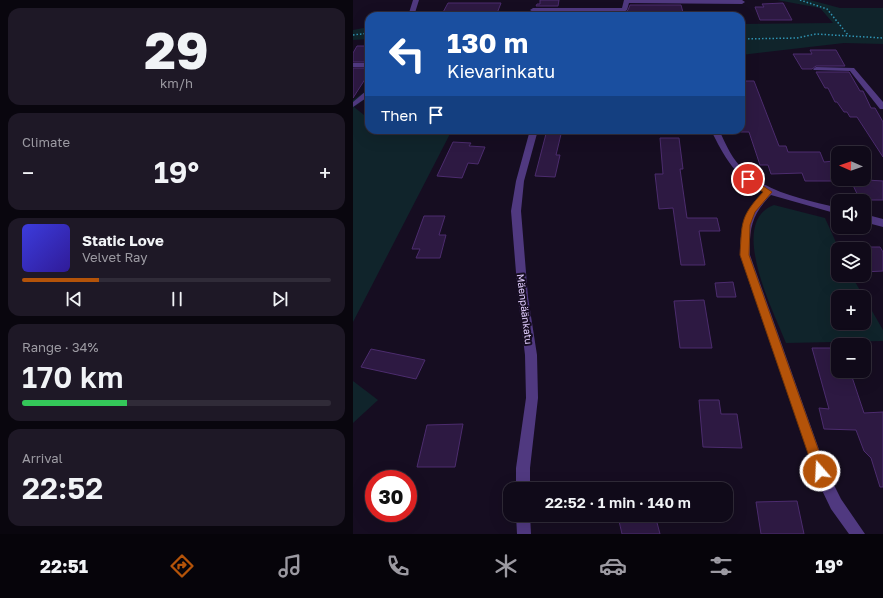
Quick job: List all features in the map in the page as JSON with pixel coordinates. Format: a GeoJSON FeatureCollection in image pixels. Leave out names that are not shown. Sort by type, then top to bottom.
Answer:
{"type":"FeatureCollection","features":[{"type":"Feature","properties":{"kind":"street"},"geometry":{"type":"LineString","coordinates":[[412,12],[416,0]]}},
{"type":"Feature","properties":{"kind":"street"},"geometry":{"type":"LineString","coordinates":[[533,10],[624,10],[627,0],[742,2]]}},
{"type":"Feature","properties":{"kind":"street"},"geometry":{"type":"LineString","coordinates":[[353,65],[365,65]]}},
{"type":"Feature","properties":{"kind":"street"},"geometry":{"type":"LineString","coordinates":[[817,69],[852,69],[879,104],[883,107]]}},
{"type":"Feature","properties":{"kind":"street"},"geometry":{"type":"LineString","coordinates":[[353,105],[365,96]]}},
{"type":"Feature","properties":{"kind":"street","name":"Mäenpäänkatu"},"geometry":{"type":"LineString","coordinates":[[523,482],[523,468],[532,398],[531,354],[523,297],[516,211],[520,181],[534,134]]}},
{"type":"Feature","properties":{"kind":"street"},"geometry":{"type":"LineString","coordinates":[[717,134],[725,153],[733,164],[755,184],[769,192],[831,209]]}},
{"type":"Feature","properties":{"kind":"street"},"geometry":{"type":"LineString","coordinates":[[769,192],[751,211],[746,225],[745,255],[820,471],[833,500],[846,521],[858,534]]}},
{"type":"Feature","properties":{"kind":"street"},"geometry":{"type":"LineString","coordinates":[[871,220],[883,223]]}},
{"type":"Feature","properties":{"kind":"street"},"geometry":{"type":"LineString","coordinates":[[523,522],[524,534]]}},
{"type":"Feature","properties":{"kind":"path"},"geometry":{"type":"LineString","coordinates":[[800,0],[827,9],[849,35]]}},
{"type":"Feature","properties":{"kind":"path"},"geometry":{"type":"LineString","coordinates":[[353,35],[365,34]]}},
{"type":"Feature","properties":{"kind":"path"},"geometry":{"type":"LineString","coordinates":[[745,39],[797,38],[816,34],[883,38]]}},
{"type":"Feature","properties":{"kind":"shaded area"},"geometry":{"type":"Polygon","coordinates":[[[777,0],[810,0],[840,8],[883,8],[883,44],[844,43],[745,55],[745,24],[833,23],[820,8],[777,0]]]}},
{"type":"Feature","properties":{"kind":"shaded area"},"geometry":{"type":"Polygon","coordinates":[[[365,28],[365,39],[353,40],[353,30],[365,28]]]}},
{"type":"Feature","properties":{"kind":"shaded area"},"geometry":{"type":"Polygon","coordinates":[[[365,92],[365,99],[354,107],[365,115],[365,134],[450,134],[353,322],[353,100],[365,92]]]}},
{"type":"Feature","properties":{"kind":"shaded area"},"geometry":{"type":"Polygon","coordinates":[[[774,205],[825,218],[836,242],[831,242],[831,282],[855,282],[860,290],[831,290],[831,330],[871,330],[871,309],[883,330],[883,341],[871,341],[871,338],[831,338],[831,342],[786,343],[772,311],[758,269],[754,248],[754,229],[761,215],[774,205]]]}},
{"type":"Feature","properties":{"kind":"shaded area"},"geometry":{"type":"Polygon","coordinates":[[[353,381],[378,400],[353,423],[353,381]]]}},
{"type":"Feature","properties":{"kind":"building"},"geometry":{"type":"Polygon","coordinates":[[[540,0],[559,0],[558,6],[536,6],[537,4],[540,4],[540,0]]]}},
{"type":"Feature","properties":{"kind":"building"},"geometry":{"type":"Polygon","coordinates":[[[448,3],[501,3],[498,12],[443,12],[448,3]]]}},
{"type":"Feature","properties":{"kind":"building"},"geometry":{"type":"Polygon","coordinates":[[[783,3],[792,20],[760,20],[755,7],[764,7],[762,4],[783,3]]]}},
{"type":"Feature","properties":{"kind":"building"},"geometry":{"type":"Polygon","coordinates":[[[630,5],[681,5],[683,12],[626,12],[630,5]]]}},
{"type":"Feature","properties":{"kind":"building"},"geometry":{"type":"Polygon","coordinates":[[[357,46],[365,46],[365,62],[353,62],[353,53],[357,46]]]}},
{"type":"Feature","properties":{"kind":"building"},"geometry":{"type":"Polygon","coordinates":[[[810,50],[836,50],[845,66],[816,66],[812,69],[802,69],[793,54],[812,54],[810,50]]]}},
{"type":"Feature","properties":{"kind":"building"},"geometry":{"type":"Polygon","coordinates":[[[353,68],[365,68],[365,79],[353,98],[353,68]]]}},
{"type":"Feature","properties":{"kind":"building"},"geometry":{"type":"Polygon","coordinates":[[[816,72],[849,72],[860,91],[863,91],[871,108],[875,108],[883,122],[883,157],[857,117],[850,117],[847,112],[844,112],[837,102],[835,102],[828,88],[825,88],[816,72]]]}},
{"type":"Feature","properties":{"kind":"building"},"geometry":{"type":"Polygon","coordinates":[[[745,81],[754,81],[779,146],[786,146],[788,152],[820,152],[824,162],[831,161],[831,181],[805,181],[802,173],[771,174],[768,165],[760,165],[749,132],[745,132],[745,81]]]}},
{"type":"Feature","properties":{"kind":"building"},"geometry":{"type":"Polygon","coordinates":[[[546,134],[561,134],[556,155],[560,155],[555,177],[535,176],[546,134]]]}},
{"type":"Feature","properties":{"kind":"building"},"geometry":{"type":"Polygon","coordinates":[[[660,138],[679,138],[683,169],[680,169],[687,218],[717,218],[720,231],[699,231],[705,265],[681,265],[673,208],[659,209],[655,174],[663,174],[660,138]]]}},
{"type":"Feature","properties":{"kind":"building"},"geometry":{"type":"Polygon","coordinates":[[[453,142],[471,143],[469,146],[485,147],[478,164],[468,163],[462,178],[437,176],[453,142]]]}},
{"type":"Feature","properties":{"kind":"building"},"geometry":{"type":"Polygon","coordinates":[[[871,180],[883,181],[883,200],[871,200],[871,194],[857,194],[853,186],[871,186],[871,180]]]}},
{"type":"Feature","properties":{"kind":"building"},"geometry":{"type":"Polygon","coordinates":[[[424,216],[445,216],[439,235],[446,235],[440,258],[416,258],[420,249],[412,249],[424,216]]]}},
{"type":"Feature","properties":{"kind":"building"},"geometry":{"type":"Polygon","coordinates":[[[871,247],[880,247],[883,252],[883,271],[871,272],[871,247]]]}},
{"type":"Feature","properties":{"kind":"building"},"geometry":{"type":"Polygon","coordinates":[[[733,282],[736,297],[717,297],[715,283],[733,282]]]}},
{"type":"Feature","properties":{"kind":"building"},"geometry":{"type":"Polygon","coordinates":[[[704,300],[712,348],[680,348],[674,301],[704,300]]]}},
{"type":"Feature","properties":{"kind":"building"},"geometry":{"type":"Polygon","coordinates":[[[812,348],[831,348],[831,378],[852,378],[864,413],[883,412],[883,487],[880,487],[871,458],[864,451],[856,430],[824,429],[819,408],[829,409],[812,348]]]}},
{"type":"Feature","properties":{"kind":"building"},"geometry":{"type":"Polygon","coordinates":[[[371,349],[425,360],[416,379],[361,367],[371,349]]]}},
{"type":"Feature","properties":{"kind":"building"},"geometry":{"type":"Polygon","coordinates":[[[699,400],[719,400],[721,414],[737,414],[742,448],[703,447],[699,400]]]}},
{"type":"Feature","properties":{"kind":"building"},"geometry":{"type":"Polygon","coordinates":[[[463,424],[455,467],[417,467],[427,425],[463,424]]]}},
{"type":"Feature","properties":{"kind":"building"},"geometry":{"type":"Polygon","coordinates":[[[797,501],[804,534],[761,534],[756,502],[797,501]]]}},
{"type":"Feature","properties":{"kind":"building"},"geometry":{"type":"Polygon","coordinates":[[[619,522],[657,522],[660,534],[622,534],[619,522]]]}},
{"type":"Feature","properties":{"kind":"route"},"geometry":{"type":"LineString","coordinates":[[748,179],[769,192],[759,200],[751,211],[746,225],[744,240],[745,255],[820,471]]}}]}
